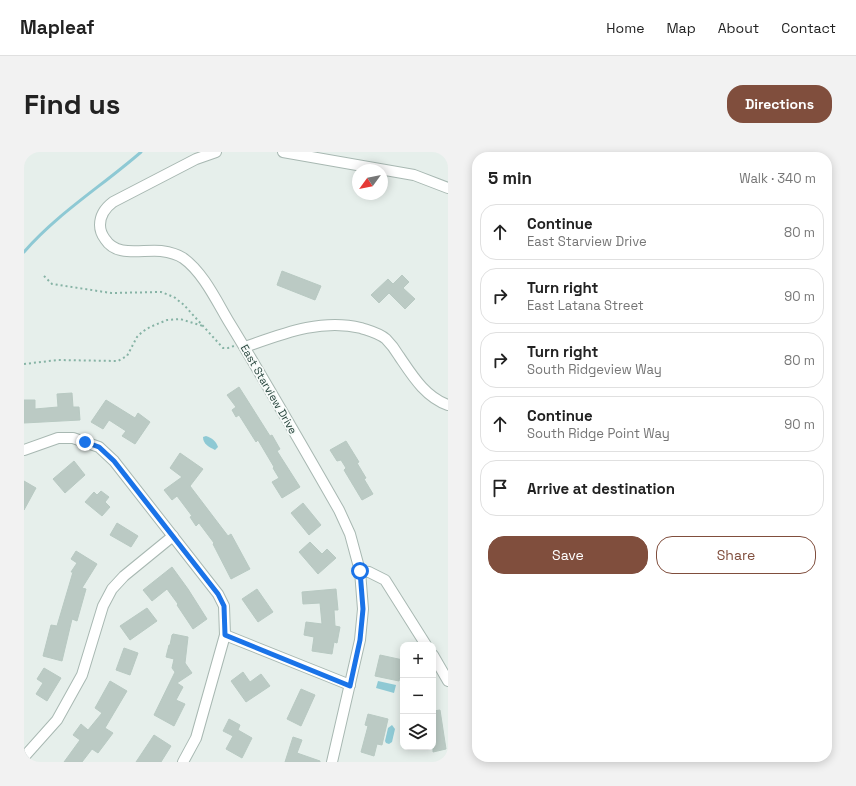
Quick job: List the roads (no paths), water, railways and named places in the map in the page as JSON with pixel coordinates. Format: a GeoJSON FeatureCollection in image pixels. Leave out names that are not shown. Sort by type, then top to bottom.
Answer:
{"type":"FeatureCollection","features":[{"type":"Feature","properties":{"kind":"street","name":"East Starview Drive"},"geometry":{"type":"LineString","coordinates":[[216,152],[196,159],[113,202],[103,212],[100,220],[100,228],[107,242],[116,250],[170,252],[183,258],[197,271],[244,345],[339,510],[350,534],[360,571],[363,609],[360,640],[332,762]]}},
{"type":"Feature","properties":{"kind":"street"},"geometry":{"type":"LineString","coordinates":[[283,152],[414,175],[448,188]]}},
{"type":"Feature","properties":{"kind":"street"},"geometry":{"type":"LineString","coordinates":[[244,345],[313,326],[335,325],[355,327],[374,332],[386,340],[425,390],[440,402],[448,405]]}},
{"type":"Feature","properties":{"kind":"street"},"geometry":{"type":"LineString","coordinates":[[24,450],[58,438],[73,438],[99,447],[114,461],[218,594],[224,606],[225,635],[196,738],[183,762]]}},
{"type":"Feature","properties":{"kind":"street"},"geometry":{"type":"LineString","coordinates":[[24,757],[57,720],[82,675],[103,606],[112,589],[124,576],[173,536]]}},
{"type":"Feature","properties":{"kind":"street"},"geometry":{"type":"LineString","coordinates":[[360,571],[369,572],[385,580],[424,642]]}},
{"type":"Feature","properties":{"kind":"street"},"geometry":{"type":"LineString","coordinates":[[225,635],[350,686]]}},
{"type":"Feature","properties":{"kind":"street"},"geometry":{"type":"LineString","coordinates":[[436,660],[448,680]]}},
{"type":"Feature","properties":{"kind":"water"},"geometry":{"type":"Polygon","coordinates":[[[206,436],[216,443],[218,447],[215,450],[204,442],[203,437],[206,436]]]}},
{"type":"Feature","properties":{"kind":"water"},"geometry":{"type":"Polygon","coordinates":[[[378,681],[396,685],[394,693],[376,688],[378,681]]]}},
{"type":"Feature","properties":{"kind":"water"},"geometry":{"type":"Polygon","coordinates":[[[392,725],[395,729],[392,742],[389,744],[385,741],[388,728],[392,725]]]}},
{"type":"Feature","properties":{"kind":"waterway"},"geometry":{"type":"LineString","coordinates":[[24,252],[66,212],[141,152]]}}]}
